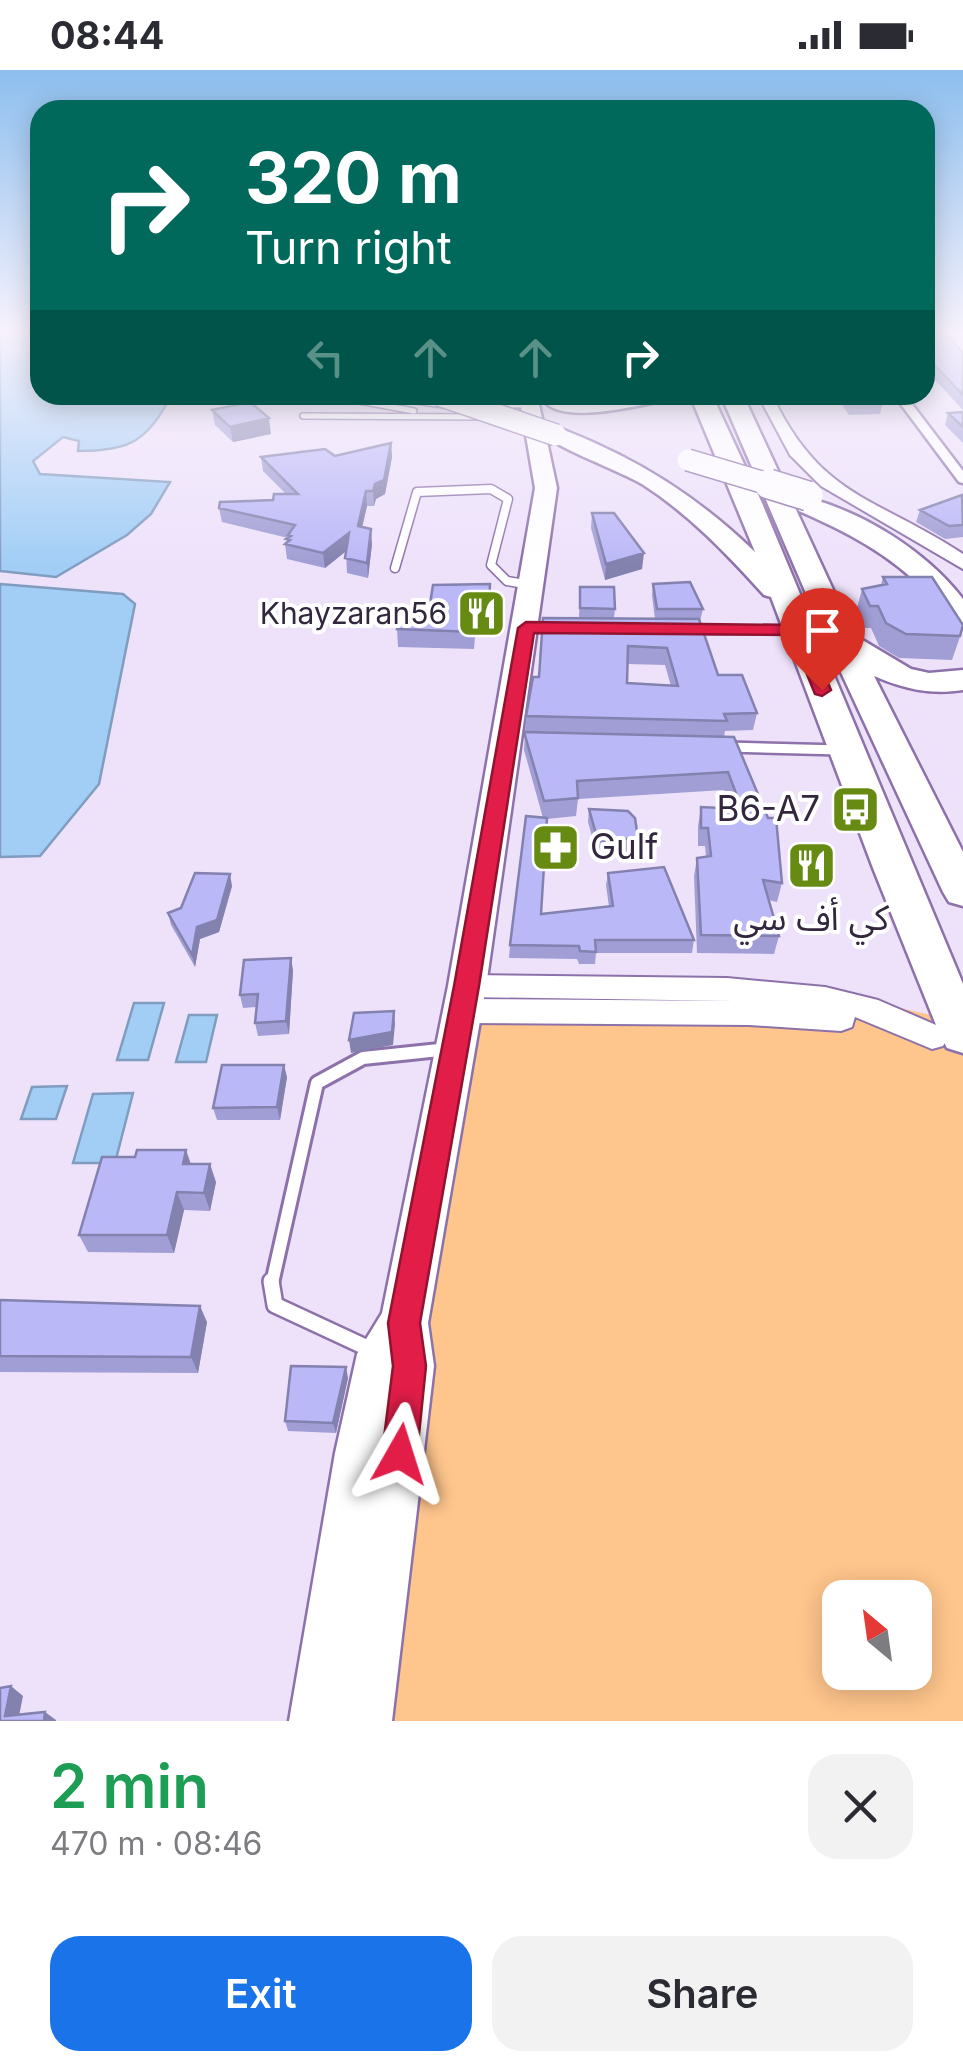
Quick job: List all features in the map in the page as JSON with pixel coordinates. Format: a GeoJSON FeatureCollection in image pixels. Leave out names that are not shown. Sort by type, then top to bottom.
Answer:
{"type":"FeatureCollection","features":[{"type":"Feature","properties":{"kind":"highway"},"geometry":{"type":"LineString","coordinates":[[516,410],[634,443]]}},
{"type":"Feature","properties":{"kind":"highway"},"geometry":{"type":"LineString","coordinates":[[541,415],[572,410]]}},
{"type":"Feature","properties":{"kind":"highway"},"geometry":{"type":"LineString","coordinates":[[708,410],[847,750],[948,1036]]}},
{"type":"Feature","properties":{"kind":"highway"},"geometry":{"type":"LineString","coordinates":[[739,410],[841,640],[963,892]]}},
{"type":"Feature","properties":{"kind":"highway"},"geometry":{"type":"LineString","coordinates":[[541,415],[808,501],[889,533],[927,556],[963,589]]}},
{"type":"Feature","properties":{"kind":"highway"},"geometry":{"type":"LineString","coordinates":[[361,1721],[398,1348],[516,741],[546,488],[541,415]]}},
{"type":"Feature","properties":{"kind":"highway"},"geometry":{"type":"LineString","coordinates":[[541,415],[675,492],[719,529],[792,617]]}},
{"type":"Feature","properties":{"kind":"highway"},"geometry":{"type":"LineString","coordinates":[[808,501],[905,558],[950,599],[963,619]]}},
{"type":"Feature","properties":{"kind":"highway"},"geometry":{"type":"LineString","coordinates":[[841,640],[869,661],[912,681],[944,684],[963,680]]}},
{"type":"Feature","properties":{"kind":"highway"},"geometry":{"type":"LineString","coordinates":[[320,1721],[362,1453],[398,1348]]}},
{"type":"Feature","properties":{"kind":"street"},"geometry":{"type":"LineString","coordinates":[[773,410],[787,439],[817,475],[963,564]]}},
{"type":"Feature","properties":{"kind":"street"},"geometry":{"type":"LineString","coordinates":[[910,410],[963,479]]}},
{"type":"Feature","properties":{"kind":"street"},"geometry":{"type":"LineString","coordinates":[[464,998],[887,1020],[948,1036]]}},
{"type":"Feature","properties":{"kind":"lane"},"geometry":{"type":"LineString","coordinates":[[337,416],[345,410]]}},
{"type":"Feature","properties":{"kind":"lane"},"geometry":{"type":"LineString","coordinates":[[410,410],[541,415]]}},
{"type":"Feature","properties":{"kind":"lane"},"geometry":{"type":"LineString","coordinates":[[488,410],[541,415]]}},
{"type":"Feature","properties":{"kind":"lane"},"geometry":{"type":"LineString","coordinates":[[303,416],[541,415]]}},
{"type":"Feature","properties":{"kind":"lane"},"geometry":{"type":"LineString","coordinates":[[395,568],[417,492],[491,489],[508,499],[491,565],[507,582],[532,586]]}},
{"type":"Feature","properties":{"kind":"lane"},"geometry":{"type":"LineString","coordinates":[[676,630],[792,617]]}},
{"type":"Feature","properties":{"kind":"lane"},"geometry":{"type":"LineString","coordinates":[[714,746],[847,750]]}},
{"type":"Feature","properties":{"kind":"lane"},"geometry":{"type":"LineString","coordinates":[[398,1348],[275,1305],[270,1278],[318,1083],[337,1066],[364,1055],[455,1048]]}},
{"type":"Feature","properties":{"kind":"shaded area"},"geometry":{"type":"Polygon","coordinates":[[[464,981],[791,984],[963,1022],[963,1721],[370,1721],[464,981]]]}},
{"type":"Feature","properties":{"kind":"water"},"geometry":{"type":"Polygon","coordinates":[[[0,410],[163,410],[141,436],[121,447],[78,451],[79,441],[63,437],[33,461],[40,474],[170,482],[151,514],[127,535],[56,577],[0,571],[0,410]]]}},
{"type":"Feature","properties":{"kind":"water"},"geometry":{"type":"Polygon","coordinates":[[[0,584],[123,594],[135,604],[99,784],[40,856],[0,857],[0,584]]]}},
{"type":"Feature","properties":{"kind":"water"},"geometry":{"type":"Polygon","coordinates":[[[134,1003],[164,1003],[148,1060],[117,1060],[134,1003]]]}},
{"type":"Feature","properties":{"kind":"water"},"geometry":{"type":"Polygon","coordinates":[[[189,1015],[217,1015],[206,1062],[176,1062],[189,1015]]]}},
{"type":"Feature","properties":{"kind":"water"},"geometry":{"type":"Polygon","coordinates":[[[67,1086],[56,1119],[21,1119],[32,1087],[67,1086]]]}},
{"type":"Feature","properties":{"kind":"water"},"geometry":{"type":"Polygon","coordinates":[[[133,1093],[115,1163],[73,1163],[93,1094],[133,1093]]]}},
{"type":"Feature","properties":{"kind":"building"},"geometry":{"type":"Polygon","coordinates":[[[212,410],[260,410],[269,418],[230,427],[212,410]]]}},
{"type":"Feature","properties":{"kind":"building"},"geometry":{"type":"Polygon","coordinates":[[[963,412],[963,427],[948,413],[963,412]]]}},
{"type":"Feature","properties":{"kind":"building"},"geometry":{"type":"Polygon","coordinates":[[[391,443],[384,480],[375,484],[373,491],[366,491],[358,526],[371,529],[367,563],[345,558],[349,533],[323,553],[285,544],[295,525],[219,508],[220,502],[273,500],[274,494],[298,494],[261,457],[325,449],[335,456],[391,443]]]}},
{"type":"Feature","properties":{"kind":"building"},"geometry":{"type":"Polygon","coordinates":[[[962,495],[963,525],[949,526],[920,510],[962,495]]]}},
{"type":"Feature","properties":{"kind":"building"},"geometry":{"type":"Polygon","coordinates":[[[592,513],[614,513],[644,553],[606,564],[592,513]]]}},
{"type":"Feature","properties":{"kind":"building"},"geometry":{"type":"Polygon","coordinates":[[[883,577],[932,577],[963,625],[960,636],[906,634],[886,623],[878,606],[870,606],[862,589],[887,584],[883,577]]]}},
{"type":"Feature","properties":{"kind":"building"},"geometry":{"type":"Polygon","coordinates":[[[690,582],[703,609],[657,609],[653,584],[690,582]]]}},
{"type":"Feature","properties":{"kind":"building"},"geometry":{"type":"Polygon","coordinates":[[[490,584],[489,606],[476,606],[474,632],[397,629],[401,610],[429,610],[433,585],[490,584]]]}},
{"type":"Feature","properties":{"kind":"building"},"geometry":{"type":"Polygon","coordinates":[[[580,587],[614,587],[615,609],[580,608],[580,587]]]}},
{"type":"Feature","properties":{"kind":"building"},"geometry":{"type":"Polygon","coordinates":[[[543,618],[699,619],[718,675],[742,675],[757,713],[724,714],[727,721],[526,716],[533,677],[539,677],[543,618]],[[628,646],[627,683],[678,686],[667,648],[628,646]]]}},
{"type":"Feature","properties":{"kind":"building"},"geometry":{"type":"Polygon","coordinates":[[[524,732],[734,737],[768,818],[776,818],[782,883],[763,880],[779,936],[701,935],[697,858],[711,856],[708,828],[701,828],[701,807],[742,809],[728,772],[577,781],[578,798],[544,801],[524,732]]]}},
{"type":"Feature","properties":{"kind":"building"},"geometry":{"type":"Polygon","coordinates":[[[589,809],[628,811],[635,818],[638,838],[598,841],[589,809]]]}},
{"type":"Feature","properties":{"kind":"building"},"geometry":{"type":"Polygon","coordinates":[[[526,816],[547,818],[541,914],[613,906],[608,873],[664,867],[694,940],[595,940],[596,952],[580,951],[579,946],[510,945],[526,816]]]}},
{"type":"Feature","properties":{"kind":"building"},"geometry":{"type":"Polygon","coordinates":[[[195,873],[230,874],[217,920],[197,927],[192,955],[168,913],[181,908],[195,873]]]}},
{"type":"Feature","properties":{"kind":"building"},"geometry":{"type":"Polygon","coordinates":[[[291,958],[286,1021],[255,1023],[258,994],[240,995],[244,960],[291,958]]]}},
{"type":"Feature","properties":{"kind":"building"},"geometry":{"type":"Polygon","coordinates":[[[394,1011],[392,1032],[349,1040],[354,1013],[394,1011]]]}},
{"type":"Feature","properties":{"kind":"building"},"geometry":{"type":"Polygon","coordinates":[[[222,1065],[284,1065],[277,1107],[213,1108],[222,1065]]]}},
{"type":"Feature","properties":{"kind":"building"},"geometry":{"type":"Polygon","coordinates":[[[137,1150],[186,1150],[183,1164],[210,1164],[204,1193],[177,1192],[167,1235],[79,1235],[102,1157],[135,1157],[137,1150]]]}},
{"type":"Feature","properties":{"kind":"building"},"geometry":{"type":"Polygon","coordinates":[[[0,1300],[200,1306],[191,1357],[0,1356],[0,1300]]]}},
{"type":"Feature","properties":{"kind":"building"},"geometry":{"type":"Polygon","coordinates":[[[291,1366],[346,1367],[333,1423],[285,1421],[291,1366]]]}},
{"type":"Feature","properties":{"kind":"building"},"geometry":{"type":"Polygon","coordinates":[[[11,1686],[5,1716],[45,1712],[44,1721],[0,1721],[0,1688],[11,1686]]]}},
{"type":"Feature","properties":{"kind":"place","name":"Khayzaran56"},"geometry":{"type":"Point","coordinates":[482,614]}},
{"type":"Feature","properties":{"kind":"place","name":"B6-A7"},"geometry":{"type":"Point","coordinates":[855,809]}},
{"type":"Feature","properties":{"kind":"place","name":"Gulf"},"geometry":{"type":"Point","coordinates":[555,847]}},
{"type":"Feature","properties":{"kind":"place","name":"كي أف سي"},"geometry":{"type":"Point","coordinates":[811,866]}},
{"type":"Feature","properties":{"kind":"route"},"geometry":{"type":"LineString","coordinates":[[400,1454],[410,1366],[404,1323],[467,986],[526,628],[797,630],[822,690]]}}]}
